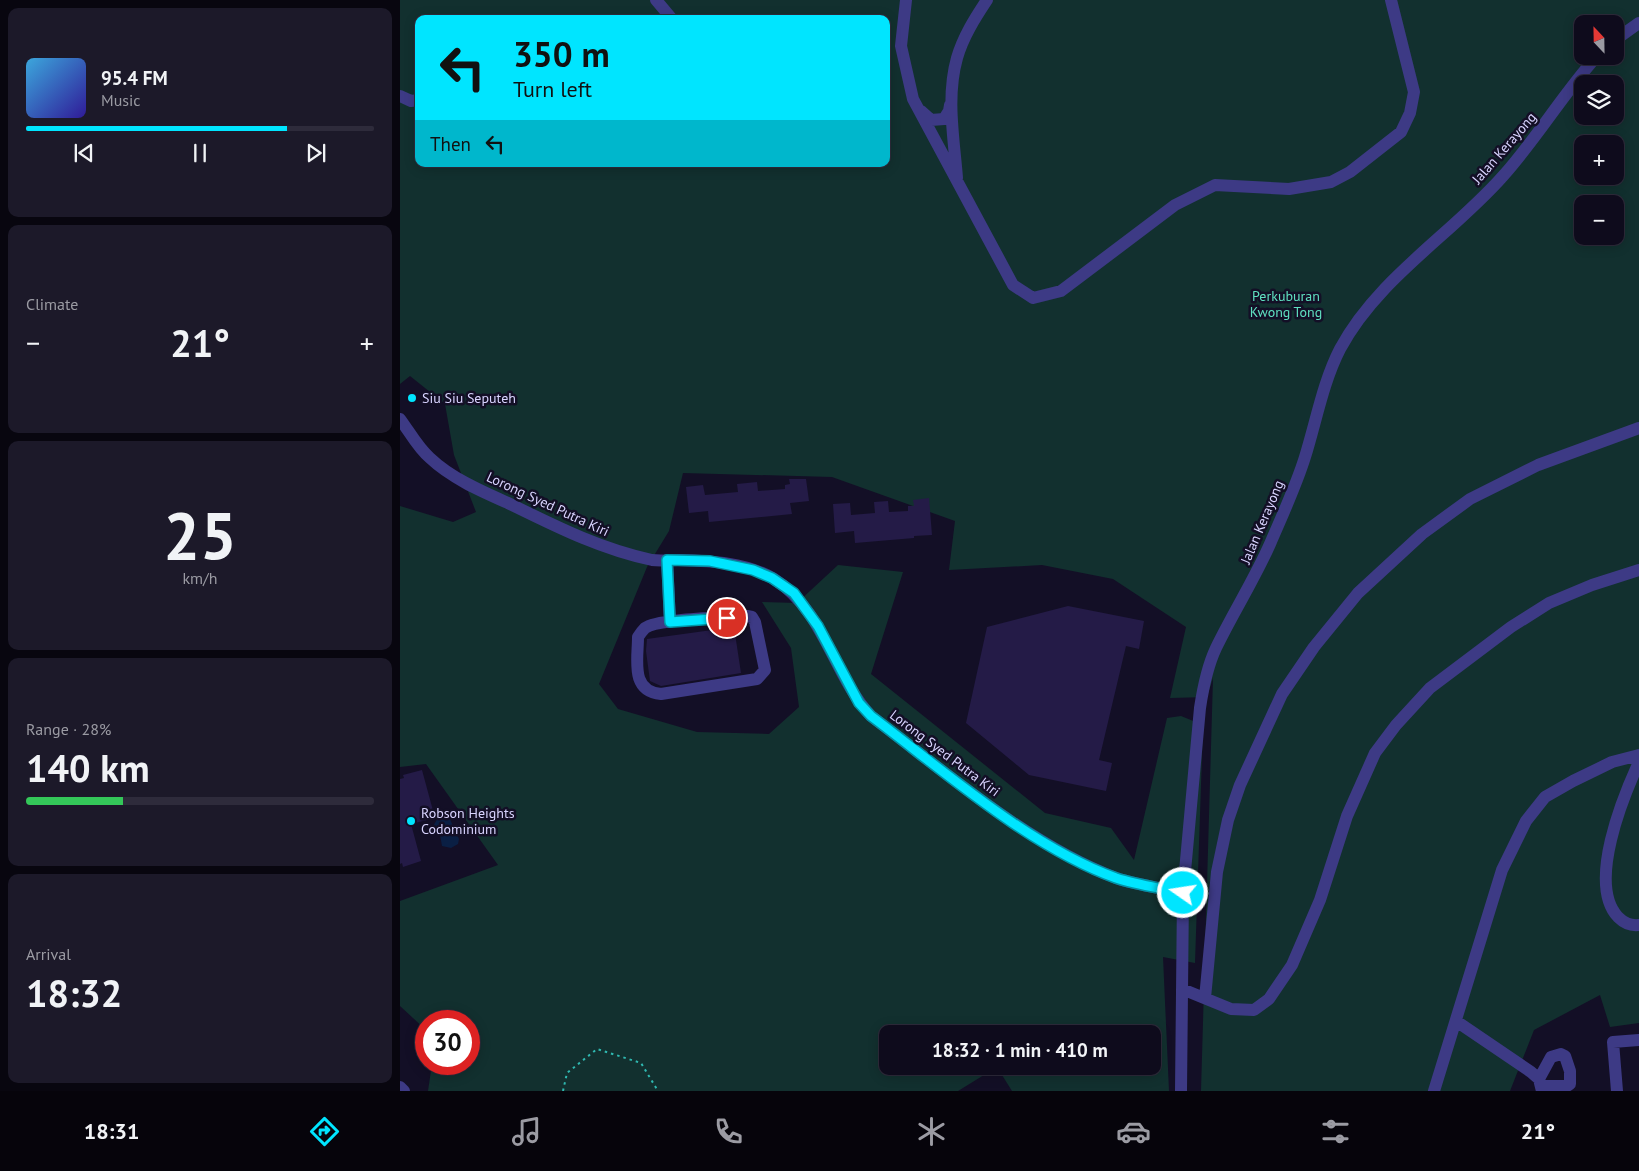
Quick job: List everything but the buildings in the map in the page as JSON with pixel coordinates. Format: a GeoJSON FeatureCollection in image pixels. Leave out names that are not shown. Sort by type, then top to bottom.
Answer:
{"type":"FeatureCollection","features":[{"type":"Feature","properties":{"kind":"street"},"geometry":{"type":"LineString","coordinates":[[656,0],[669,15]]}},
{"type":"Feature","properties":{"kind":"street"},"geometry":{"type":"LineString","coordinates":[[906,0],[901,46],[913,98],[1013,285],[1033,298],[1062,290],[1175,204],[1216,185],[1289,189],[1331,182],[1350,172],[1402,132],[1410,113],[1414,92],[1391,0]]}},
{"type":"Feature","properties":{"kind":"street"},"geometry":{"type":"LineString","coordinates":[[913,98],[924,115],[931,120],[944,119],[949,111],[957,59],[970,28],[987,0]]}},
{"type":"Feature","properties":{"kind":"street"},"geometry":{"type":"LineString","coordinates":[[1624,34],[1639,23]]}},
{"type":"Feature","properties":{"kind":"street","name":"Jalan Kerayong"},"geometry":{"type":"LineString","coordinates":[[1181,1091],[1183,893],[1200,708],[1204,682],[1215,649],[1258,572],[1304,460],[1330,373],[1340,350],[1356,322],[1390,284],[1502,177],[1538,134],[1589,65]]}},
{"type":"Feature","properties":{"kind":"street"},"geometry":{"type":"LineString","coordinates":[[400,96],[415,100]]}},
{"type":"Feature","properties":{"kind":"street"},"geometry":{"type":"LineString","coordinates":[[951,97],[957,183]]}},
{"type":"Feature","properties":{"kind":"street","name":"Lorong Syed Putra Kiri"},"geometry":{"type":"LineString","coordinates":[[400,419],[429,458],[458,478],[570,534],[604,547],[654,560],[730,564],[753,570],[772,578],[794,593],[818,626],[859,703],[871,716],[1010,819],[1071,857],[1118,878],[1183,893]]}},
{"type":"Feature","properties":{"kind":"street"},"geometry":{"type":"LineString","coordinates":[[1205,998],[1217,872],[1228,820],[1240,785],[1282,694],[1314,647],[1358,593],[1422,534],[1470,499],[1538,465],[1639,428]]}},
{"type":"Feature","properties":{"kind":"street"},"geometry":{"type":"LineString","coordinates":[[667,560],[670,622]]}},
{"type":"Feature","properties":{"kind":"street"},"geometry":{"type":"LineString","coordinates":[[1182,989],[1231,1009],[1254,1010],[1269,999],[1292,965],[1320,900],[1347,816],[1375,753],[1396,725],[1430,688],[1511,627],[1549,603],[1592,584],[1639,570]]}},
{"type":"Feature","properties":{"kind":"street"},"geometry":{"type":"LineString","coordinates":[[752,617],[755,622],[765,670],[757,679],[661,694],[650,693],[642,686],[638,679],[638,637],[645,628],[655,624],[670,622],[752,617]]}},
{"type":"Feature","properties":{"kind":"street"},"geometry":{"type":"LineString","coordinates":[[1434,1091],[1502,870],[1526,821],[1545,797],[1612,762],[1639,755]]}},
{"type":"Feature","properties":{"kind":"street"},"geometry":{"type":"LineString","coordinates":[[1639,762],[1631,779],[1609,843],[1606,879],[1608,900],[1615,914],[1623,922],[1639,925]]}},
{"type":"Feature","properties":{"kind":"street"},"geometry":{"type":"LineString","coordinates":[[1456,1021],[1541,1085]]}},
{"type":"Feature","properties":{"kind":"street"},"geometry":{"type":"LineString","coordinates":[[1617,1091],[1613,1042],[1639,1040]]}},
{"type":"Feature","properties":{"kind":"street"},"geometry":{"type":"LineString","coordinates":[[400,1087],[404,1091]]}},
{"type":"Feature","properties":{"kind":"path"},"geometry":{"type":"LineString","coordinates":[[563,1091],[567,1073],[596,1049],[641,1063],[658,1091]]}},
{"type":"Feature","properties":{"kind":"green space","name":"Perkuburan Kwong Tong"},"geometry":{"type":"Polygon","coordinates":[[[400,0],[1639,0],[1639,1023],[1610,1027],[1600,995],[1534,1030],[1510,1091],[1201,1091],[1213,678],[1207,697],[1170,698],[1186,627],[1113,579],[1042,565],[949,570],[955,521],[832,477],[683,473],[669,531],[647,567],[599,684],[618,709],[697,732],[769,734],[799,707],[791,648],[762,602],[797,603],[838,565],[903,572],[871,674],[1045,813],[1111,828],[1134,860],[1167,718],[1181,716],[1203,725],[1195,963],[1163,957],[1169,1091],[1012,1091],[1002,1075],[1161,1075],[1161,1025],[879,1025],[879,1075],[984,1075],[958,1091],[428,1091],[430,1075],[480,1075],[480,1010],[415,1010],[415,1020],[400,1006],[400,901],[498,865],[426,764],[400,767],[400,506],[453,522],[476,512],[454,455],[445,404],[410,376],[400,384],[400,0]]]}},
{"type":"Feature","properties":{"kind":"water"},"geometry":{"type":"Polygon","coordinates":[[[448,815],[459,839],[458,844],[451,848],[442,846],[440,835],[434,833],[432,828],[439,816],[448,815]]]}},
{"type":"Feature","properties":{"kind":"place","name":"Siu Siu Seputeh"},"geometry":{"type":"Point","coordinates":[412,398]}},
{"type":"Feature","properties":{"kind":"place","name":"Robson Heights Codominium"},"geometry":{"type":"Point","coordinates":[411,821]}},
{"type":"Feature","properties":{"kind":"route"},"geometry":{"type":"LineString","coordinates":[[727,618],[670,622],[667,560],[710,561],[730,564],[753,570],[772,578],[794,593],[818,626],[859,703],[871,716],[971,792],[1010,819],[1086,866],[1118,878],[1183,893]]}}]}
